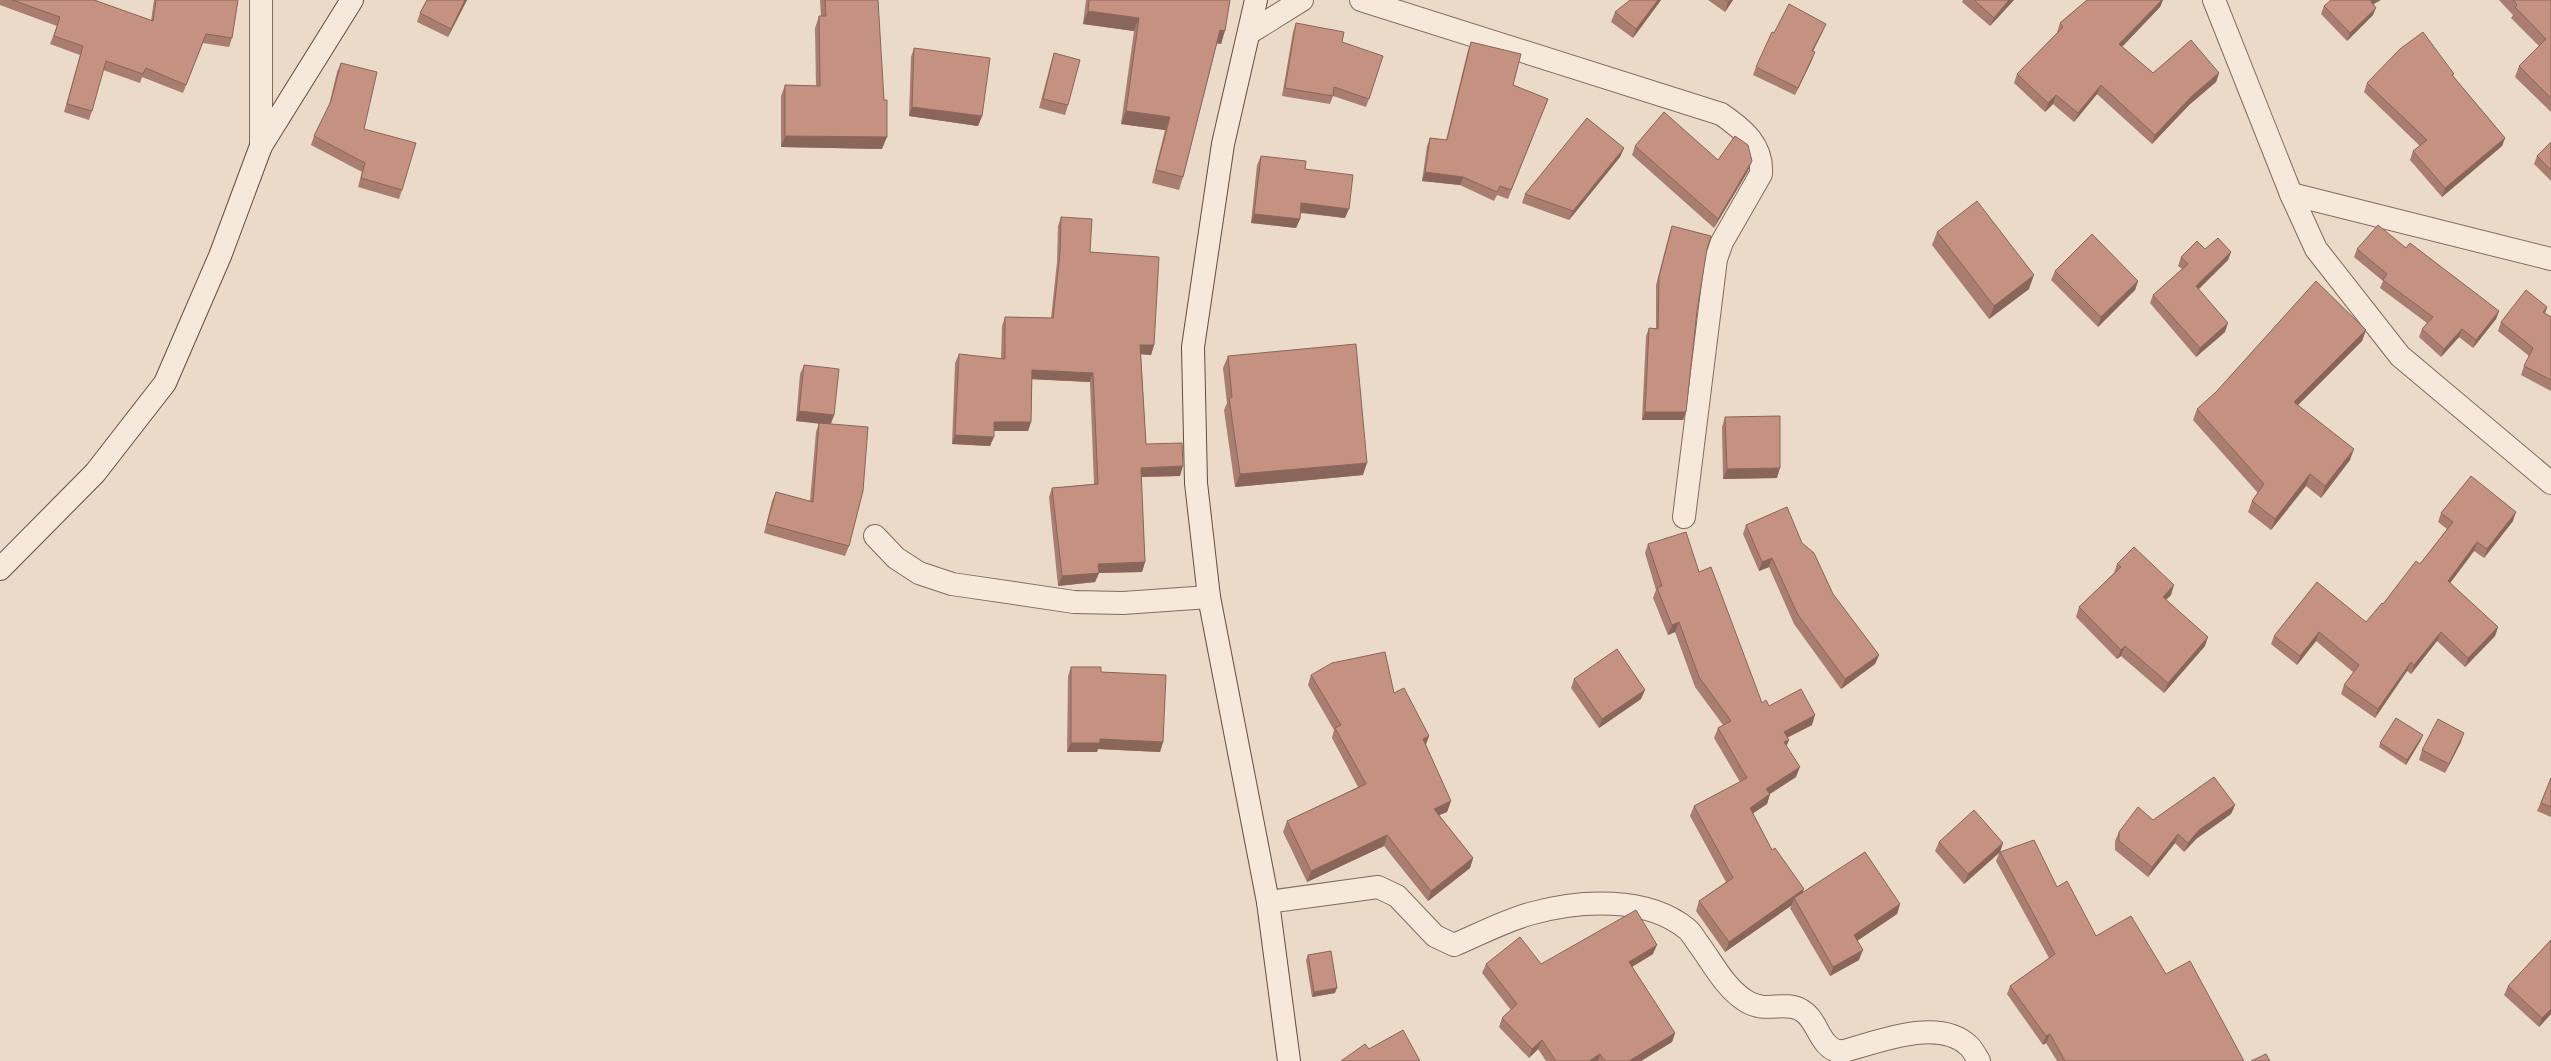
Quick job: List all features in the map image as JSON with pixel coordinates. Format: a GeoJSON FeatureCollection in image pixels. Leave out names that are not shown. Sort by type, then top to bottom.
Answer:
{"type":"FeatureCollection","features":[{"type":"Feature","properties":{"kind":"street"},"geometry":{"type":"LineString","coordinates":[[261,0],[261,146]]}},
{"type":"Feature","properties":{"kind":"street"},"geometry":{"type":"LineString","coordinates":[[0,569],[95,473],[165,382],[220,256],[261,146],[352,0]]}},
{"type":"Feature","properties":{"kind":"street"},"geometry":{"type":"LineString","coordinates":[[1256,0],[1223,144],[1192,347],[1196,483],[1209,597],[1268,902],[1289,1061]]}},
{"type":"Feature","properties":{"kind":"street"},"geometry":{"type":"LineString","coordinates":[[1249,33],[1302,0]]}},
{"type":"Feature","properties":{"kind":"street"},"geometry":{"type":"LineString","coordinates":[[1361,0],[1721,114],[1746,134],[1756,147],[1762,161],[1761,174],[1722,242],[1716,259],[1684,517]]}},
{"type":"Feature","properties":{"kind":"street"},"geometry":{"type":"LineString","coordinates":[[2214,0],[2291,194],[2316,248],[2400,356],[2551,483]]}},
{"type":"Feature","properties":{"kind":"street"},"geometry":{"type":"LineString","coordinates":[[2291,194],[2551,259]]}},
{"type":"Feature","properties":{"kind":"street"},"geometry":{"type":"LineString","coordinates":[[875,536],[896,558],[919,573],[952,584],[1074,602],[1124,603],[1209,597]]}},
{"type":"Feature","properties":{"kind":"street"},"geometry":{"type":"LineString","coordinates":[[1268,902],[1378,887],[1397,896],[1435,936],[1454,945],[1532,913],[1584,904],[1630,906],[1663,915],[1688,929],[1731,989],[1745,1001],[1760,1008],[1792,1006],[1801,1010],[1807,1014],[1827,1047],[1833,1051],[1840,1052],[1920,1031],[1940,1032],[1955,1037],[1969,1046],[1979,1061]]}},
{"type":"Feature","properties":{"kind":"building"},"geometry":{"type":"Polygon","coordinates":[[[12,0],[94,0],[153,21],[156,0],[238,0],[232,38],[206,34],[186,85],[146,68],[143,74],[106,61],[92,111],[67,104],[83,46],[54,36],[60,17],[12,0]]]}},
{"type":"Feature","properties":{"kind":"building"},"geometry":{"type":"Polygon","coordinates":[[[427,0],[465,0],[451,29],[420,13],[427,0]]]}},
{"type":"Feature","properties":{"kind":"building"},"geometry":{"type":"Polygon","coordinates":[[[825,0],[878,0],[884,100],[887,100],[887,137],[785,136],[785,85],[820,86],[819,16],[826,16],[825,0]]]}},
{"type":"Feature","properties":{"kind":"building"},"geometry":{"type":"Polygon","coordinates":[[[1089,0],[1230,0],[1225,31],[1220,30],[1183,177],[1156,170],[1170,117],[1126,111],[1139,18],[1088,11],[1089,0]]]}},
{"type":"Feature","properties":{"kind":"building"},"geometry":{"type":"Polygon","coordinates":[[[1630,0],[1658,0],[1636,29],[1615,12],[1630,0]]]}},
{"type":"Feature","properties":{"kind":"building"},"geometry":{"type":"Polygon","coordinates":[[[1974,0],[2009,0],[1994,18],[1974,0]]]}},
{"type":"Feature","properties":{"kind":"building"},"geometry":{"type":"Polygon","coordinates":[[[2087,0],[2162,0],[2119,44],[2153,73],[2191,40],[2219,73],[2192,96],[2155,135],[2101,85],[2078,113],[2056,95],[2048,103],[2017,74],[2063,27],[2060,23],[2087,0]]]}},
{"type":"Feature","properties":{"kind":"building"},"geometry":{"type":"Polygon","coordinates":[[[2331,0],[2370,0],[2376,8],[2350,33],[2324,6],[2331,0]]]}},
{"type":"Feature","properties":{"kind":"building"},"geometry":{"type":"Polygon","coordinates":[[[2513,0],[2551,0],[2551,98],[2519,66],[2546,39],[2515,7],[2517,5],[2513,0]]]}},
{"type":"Feature","properties":{"kind":"building"},"geometry":{"type":"Polygon","coordinates":[[[1789,4],[1826,24],[1812,51],[1815,52],[1798,88],[1756,67],[1772,32],[1774,33],[1789,4]]]}},
{"type":"Feature","properties":{"kind":"building"},"geometry":{"type":"Polygon","coordinates":[[[1296,23],[1344,32],[1342,42],[1383,56],[1369,99],[1334,87],[1333,96],[1285,88],[1296,23]]]}},
{"type":"Feature","properties":{"kind":"building"},"geometry":{"type":"Polygon","coordinates":[[[2423,32],[2454,74],[2452,75],[2505,138],[2445,188],[2413,151],[2427,140],[2367,83],[2400,49],[2423,32]]]}},
{"type":"Feature","properties":{"kind":"building"},"geometry":{"type":"Polygon","coordinates":[[[1471,42],[1521,54],[1513,85],[1548,99],[1511,190],[1500,186],[1497,192],[1463,177],[1425,172],[1430,138],[1447,140],[1471,42]]]}},
{"type":"Feature","properties":{"kind":"building"},"geometry":{"type":"Polygon","coordinates":[[[914,48],[990,58],[982,116],[912,107],[914,48]]]}},
{"type":"Feature","properties":{"kind":"building"},"geometry":{"type":"Polygon","coordinates":[[[1054,53],[1080,60],[1068,105],[1043,99],[1054,53]]]}},
{"type":"Feature","properties":{"kind":"building"},"geometry":{"type":"Polygon","coordinates":[[[341,63],[377,72],[364,129],[416,143],[402,190],[361,178],[365,163],[314,136],[331,101],[341,63]]]}},
{"type":"Feature","properties":{"kind":"building"},"geometry":{"type":"Polygon","coordinates":[[[1664,112],[1718,160],[1735,136],[1748,145],[1752,161],[1718,219],[1635,146],[1664,112]]]}},
{"type":"Feature","properties":{"kind":"building"},"geometry":{"type":"Polygon","coordinates":[[[1587,118],[1624,148],[1573,211],[1525,194],[1587,118]]]}},
{"type":"Feature","properties":{"kind":"building"},"geometry":{"type":"Polygon","coordinates":[[[2551,142],[2551,170],[2537,156],[2551,142]]]}},
{"type":"Feature","properties":{"kind":"building"},"geometry":{"type":"Polygon","coordinates":[[[1261,156],[1306,161],[1305,169],[1353,175],[1349,209],[1301,203],[1300,219],[1254,214],[1261,156]]]}},
{"type":"Feature","properties":{"kind":"building"},"geometry":{"type":"Polygon","coordinates":[[[1977,201],[2034,275],[1994,306],[1937,232],[1977,201]]]}},
{"type":"Feature","properties":{"kind":"building"},"geometry":{"type":"Polygon","coordinates":[[[1061,217],[1092,219],[1090,252],[1159,257],[1154,345],[1140,345],[1146,444],[1182,443],[1183,466],[1141,468],[1145,562],[1098,564],[1099,573],[1062,576],[1052,488],[1098,484],[1093,373],[1032,370],[1031,422],[994,422],[994,437],[955,435],[959,354],[1005,359],[1005,317],[1053,318],[1060,253],[1061,217]]]}},
{"type":"Feature","properties":{"kind":"building"},"geometry":{"type":"Polygon","coordinates":[[[2378,225],[2406,248],[2410,243],[2499,311],[2476,340],[2462,329],[2444,349],[2422,329],[2433,317],[2383,280],[2387,274],[2357,249],[2378,225]]]}},
{"type":"Feature","properties":{"kind":"building"},"geometry":{"type":"Polygon","coordinates":[[[1672,226],[1711,236],[1707,249],[1697,311],[1686,412],[1645,412],[1649,328],[1658,329],[1659,277],[1672,226]]]}},
{"type":"Feature","properties":{"kind":"building"},"geometry":{"type":"Polygon","coordinates":[[[2092,234],[2138,281],[2101,317],[2055,271],[2092,234]]]}},
{"type":"Feature","properties":{"kind":"building"},"geometry":{"type":"Polygon","coordinates":[[[2218,238],[2231,252],[2196,286],[2228,323],[2200,348],[2153,295],[2188,264],[2181,257],[2197,241],[2205,249],[2218,238]]]}},
{"type":"Feature","properties":{"kind":"building"},"geometry":{"type":"Polygon","coordinates":[[[2316,281],[2366,330],[2294,402],[2354,449],[2325,486],[2310,474],[2275,519],[2252,501],[2264,484],[2197,409],[2216,392],[2316,281]]]}},
{"type":"Feature","properties":{"kind":"building"},"geometry":{"type":"Polygon","coordinates":[[[2526,290],[2547,307],[2543,312],[2551,317],[2551,380],[2524,366],[2533,348],[2501,322],[2526,290]]]}},
{"type":"Feature","properties":{"kind":"building"},"geometry":{"type":"Polygon","coordinates":[[[1356,344],[1367,463],[1240,474],[1229,398],[1232,397],[1228,356],[1356,344]]]}},
{"type":"Feature","properties":{"kind":"building"},"geometry":{"type":"Polygon","coordinates":[[[804,365],[839,369],[834,415],[799,411],[804,365]]]}},
{"type":"Feature","properties":{"kind":"building"},"geometry":{"type":"Polygon","coordinates":[[[1780,416],[1780,468],[1727,469],[1725,417],[1780,416]]]}},
{"type":"Feature","properties":{"kind":"building"},"geometry":{"type":"Polygon","coordinates":[[[819,423],[868,427],[863,491],[849,546],[767,524],[776,492],[813,502],[819,423]]]}},
{"type":"Feature","properties":{"kind":"building"},"geometry":{"type":"Polygon","coordinates":[[[2471,476],[2516,512],[2487,549],[2477,542],[2448,581],[2498,627],[2468,658],[2441,632],[2414,665],[2411,662],[2378,709],[2344,685],[2359,665],[2319,632],[2300,656],[2274,636],[2317,582],[2366,622],[2382,603],[2383,604],[2416,561],[2420,564],[2453,522],[2441,513],[2471,476]]]}},
{"type":"Feature","properties":{"kind":"building"},"geometry":{"type":"Polygon","coordinates":[[[1787,507],[1802,543],[1814,553],[1833,594],[1879,655],[1845,679],[1798,615],[1772,558],[1762,562],[1746,525],[1787,507]]]}},
{"type":"Feature","properties":{"kind":"building"},"geometry":{"type":"Polygon","coordinates":[[[1686,532],[1699,572],[1711,567],[1762,703],[1766,700],[1769,706],[1801,689],[1815,715],[1784,732],[1789,740],[1784,742],[1800,767],[1766,789],[1770,794],[1750,808],[1772,850],[1775,848],[1804,889],[1729,942],[1699,901],[1733,878],[1694,806],[1747,778],[1718,728],[1731,721],[1699,677],[1679,622],[1672,625],[1657,588],[1662,586],[1648,544],[1686,532]]]}},
{"type":"Feature","properties":{"kind":"building"},"geometry":{"type":"Polygon","coordinates":[[[2134,547],[2174,585],[2163,597],[2208,637],[2168,683],[2125,646],[2121,650],[2079,607],[2121,567],[2117,564],[2134,547]]]}},
{"type":"Feature","properties":{"kind":"building"},"geometry":{"type":"Polygon","coordinates":[[[1617,649],[1645,690],[1602,719],[1574,679],[1617,649]]]}},
{"type":"Feature","properties":{"kind":"building"},"geometry":{"type":"Polygon","coordinates":[[[1385,652],[1394,693],[1404,688],[1429,736],[1423,739],[1451,801],[1434,809],[1473,858],[1431,891],[1387,835],[1311,871],[1287,821],[1366,784],[1335,728],[1341,725],[1311,675],[1332,663],[1385,652]]]}},
{"type":"Feature","properties":{"kind":"building"},"geometry":{"type":"Polygon","coordinates":[[[1071,667],[1101,667],[1101,672],[1166,675],[1163,742],[1100,739],[1100,743],[1071,743],[1071,667]]]}},
{"type":"Feature","properties":{"kind":"building"},"geometry":{"type":"Polygon","coordinates":[[[2396,718],[2423,735],[2407,760],[2380,743],[2396,718]]]}},
{"type":"Feature","properties":{"kind":"building"},"geometry":{"type":"Polygon","coordinates":[[[2438,719],[2464,733],[2449,764],[2422,750],[2438,719]]]}},
{"type":"Feature","properties":{"kind":"building"},"geometry":{"type":"Polygon","coordinates":[[[2214,777],[2235,805],[2199,830],[2188,843],[2178,834],[2152,867],[2119,841],[2119,832],[2138,807],[2153,820],[2214,777]]]}},
{"type":"Feature","properties":{"kind":"building"},"geometry":{"type":"Polygon","coordinates":[[[2551,778],[2551,807],[2541,803],[2551,778]]]}},
{"type":"Feature","properties":{"kind":"building"},"geometry":{"type":"Polygon","coordinates":[[[1974,810],[2003,843],[1968,874],[1939,842],[1974,810]]]}},
{"type":"Feature","properties":{"kind":"building"},"geometry":{"type":"Polygon","coordinates":[[[2034,840],[2057,887],[2067,881],[2096,936],[2131,916],[2166,974],[2190,961],[2244,1061],[2065,1061],[2050,1034],[2046,1036],[2010,986],[2055,954],[2000,852],[2034,840]]]}},
{"type":"Feature","properties":{"kind":"building"},"geometry":{"type":"Polygon","coordinates":[[[1865,852],[1900,904],[1854,935],[1863,950],[1833,967],[1794,898],[1865,852]]]}},
{"type":"Feature","properties":{"kind":"building"},"geometry":{"type":"Polygon","coordinates":[[[1636,910],[1657,945],[1629,962],[1675,1033],[1629,1061],[1605,1061],[1600,1054],[1589,1061],[1556,1061],[1542,1040],[1532,1049],[1502,1018],[1517,1004],[1486,964],[1520,937],[1541,964],[1636,910]]]}},
{"type":"Feature","properties":{"kind":"building"},"geometry":{"type":"Polygon","coordinates":[[[2551,940],[2551,1009],[2542,1018],[2508,986],[2551,940]]]}},
{"type":"Feature","properties":{"kind":"building"},"geometry":{"type":"Polygon","coordinates":[[[1331,951],[1337,988],[1314,992],[1308,955],[1331,951]]]}},
{"type":"Feature","properties":{"kind":"building"},"geometry":{"type":"Polygon","coordinates":[[[1403,1030],[1420,1061],[1341,1061],[1365,1044],[1369,1049],[1403,1030]]]}},
{"type":"Feature","properties":{"kind":"building"},"geometry":{"type":"Polygon","coordinates":[[[2266,1054],[2270,1061],[2251,1061],[2266,1054]]]}}]}
